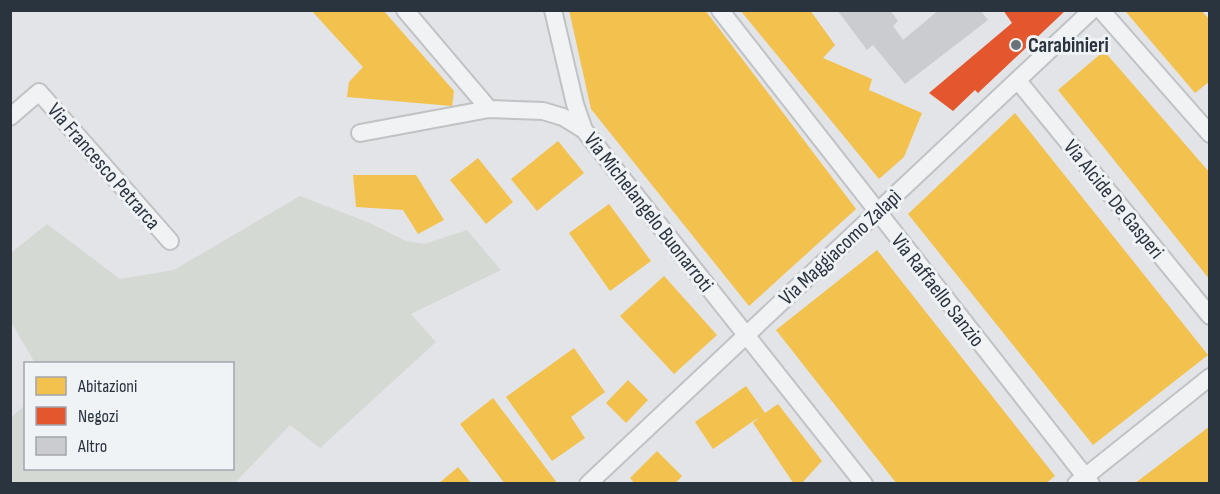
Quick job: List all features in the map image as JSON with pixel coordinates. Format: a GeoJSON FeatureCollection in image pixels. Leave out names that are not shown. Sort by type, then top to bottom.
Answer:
{"type":"FeatureCollection","features":[{"type":"Feature","properties":{"kind":"street"},"geometry":{"type":"LineString","coordinates":[[405,10],[489,109]]}},
{"type":"Feature","properties":{"kind":"street","name":"Via Michelangelo Buonarroti"},"geometry":{"type":"LineString","coordinates":[[553,10],[575,104],[584,130],[864,483]]}},
{"type":"Feature","properties":{"kind":"street","name":"Via Raffaello Sanzio"},"geometry":{"type":"LineString","coordinates":[[720,10],[1084,481]]}},
{"type":"Feature","properties":{"kind":"street","name":"Via Maggiacomo Zalapì"},"geometry":{"type":"LineString","coordinates":[[588,483],[1018,82],[1092,10]]}},
{"type":"Feature","properties":{"kind":"street"},"geometry":{"type":"LineString","coordinates":[[1107,13],[1203,114],[1209,134]]}},
{"type":"Feature","properties":{"kind":"street","name":"Via Alcide De Gasperi"},"geometry":{"type":"LineString","coordinates":[[1018,82],[1209,316]]}},
{"type":"Feature","properties":{"kind":"street","name":"Via Francesco Petrarca"},"geometry":{"type":"LineString","coordinates":[[10,117],[39,92],[170,242]]}},
{"type":"Feature","properties":{"kind":"street"},"geometry":{"type":"LineString","coordinates":[[360,133],[489,109],[543,111],[563,117],[584,130]]}},
{"type":"Feature","properties":{"kind":"street"},"geometry":{"type":"LineString","coordinates":[[1084,481],[1209,377]]}},
{"type":"Feature","properties":{"kind":"shaded area"},"geometry":{"type":"Polygon","coordinates":[[[300,196],[370,223],[406,241],[424,244],[467,230],[501,270],[411,314],[436,342],[320,448],[290,425],[235,483],[11,483],[11,418],[24,406],[24,470],[234,470],[234,362],[34,362],[11,322],[11,253],[47,224],[120,279],[174,270],[300,196]]]}},
{"type":"Feature","properties":{"kind":"building: Abitazioni"},"geometry":{"type":"Polygon","coordinates":[[[311,10],[383,10],[454,91],[452,106],[347,97],[349,82],[363,67],[311,10]]]}},
{"type":"Feature","properties":{"kind":"building: Abitazioni"},"geometry":{"type":"Polygon","coordinates":[[[569,10],[705,10],[856,209],[749,306],[591,109],[569,10]]]}},
{"type":"Feature","properties":{"kind":"building: Abitazioni"},"geometry":{"type":"Polygon","coordinates":[[[740,10],[810,10],[835,45],[823,58],[872,79],[869,90],[922,113],[904,157],[879,179],[740,10]]]}},
{"type":"Feature","properties":{"kind":"building: Abitazioni"},"geometry":{"type":"Polygon","coordinates":[[[1128,10],[1201,10],[1210,20],[1210,81],[1195,93],[1126,12],[1128,10]]]}},
{"type":"Feature","properties":{"kind":"building: Abitazioni"},"geometry":{"type":"Polygon","coordinates":[[[1104,51],[1210,173],[1210,280],[1058,90],[1104,51]]]}},
{"type":"Feature","properties":{"kind":"building: Abitazioni"},"geometry":{"type":"Polygon","coordinates":[[[1015,113],[1208,355],[1093,445],[908,214],[1015,113]]]}},
{"type":"Feature","properties":{"kind":"building: Abitazioni"},"geometry":{"type":"Polygon","coordinates":[[[558,141],[584,173],[537,211],[511,179],[558,141]]]}},
{"type":"Feature","properties":{"kind":"building: Abitazioni"},"geometry":{"type":"Polygon","coordinates":[[[478,158],[513,202],[486,224],[450,180],[478,158]]]}},
{"type":"Feature","properties":{"kind":"building: Abitazioni"},"geometry":{"type":"Polygon","coordinates":[[[353,175],[416,175],[444,220],[418,234],[403,210],[356,207],[353,175]]]}},
{"type":"Feature","properties":{"kind":"building: Abitazioni"},"geometry":{"type":"Polygon","coordinates":[[[609,204],[651,261],[610,291],[569,233],[609,204]]]}},
{"type":"Feature","properties":{"kind":"building: Abitazioni"},"geometry":{"type":"Polygon","coordinates":[[[877,250],[1055,476],[1045,484],[897,484],[776,330],[877,250]]]}},
{"type":"Feature","properties":{"kind":"building: Abitazioni"},"geometry":{"type":"Polygon","coordinates":[[[664,276],[717,335],[674,374],[620,316],[664,276]]]}},
{"type":"Feature","properties":{"kind":"building: Abitazioni"},"geometry":{"type":"Polygon","coordinates":[[[574,348],[605,392],[571,417],[585,438],[552,461],[506,397],[574,348]]]}},
{"type":"Feature","properties":{"kind":"building: Abitazioni"},"geometry":{"type":"Polygon","coordinates":[[[628,380],[648,400],[626,423],[606,403],[628,380]]]}},
{"type":"Feature","properties":{"kind":"building: Abitazioni"},"geometry":{"type":"Polygon","coordinates":[[[746,386],[765,413],[778,404],[822,461],[801,484],[794,484],[753,423],[759,417],[713,449],[695,422],[746,386]]]}},
{"type":"Feature","properties":{"kind":"building: Abitazioni"},"geometry":{"type":"Polygon","coordinates":[[[493,398],[558,484],[505,484],[460,424],[493,398]]]}},
{"type":"Feature","properties":{"kind":"building: Abitazioni"},"geometry":{"type":"Polygon","coordinates":[[[1210,426],[1210,484],[1134,484],[1210,426]]]}},
{"type":"Feature","properties":{"kind":"building: Abitazioni"},"geometry":{"type":"Polygon","coordinates":[[[657,451],[682,476],[675,484],[635,484],[630,478],[657,451]]]}},
{"type":"Feature","properties":{"kind":"building: Abitazioni"},"geometry":{"type":"Polygon","coordinates":[[[458,467],[472,484],[438,484],[458,467]]]}},
{"type":"Feature","properties":{"kind":"building: Negozi"},"geometry":{"type":"Polygon","coordinates":[[[1003,10],[1066,10],[978,93],[975,90],[953,111],[929,93],[1012,23],[1003,10]]]}},
{"type":"Feature","properties":{"kind":"building: Altro"},"geometry":{"type":"Polygon","coordinates":[[[837,10],[890,10],[898,21],[893,26],[903,40],[939,10],[980,10],[988,20],[905,84],[873,45],[867,50],[837,10]]]}},
{"type":"Feature","properties":{"kind":"place","name":"Carabinieri"},"geometry":{"type":"Point","coordinates":[1016,45]}}]}
